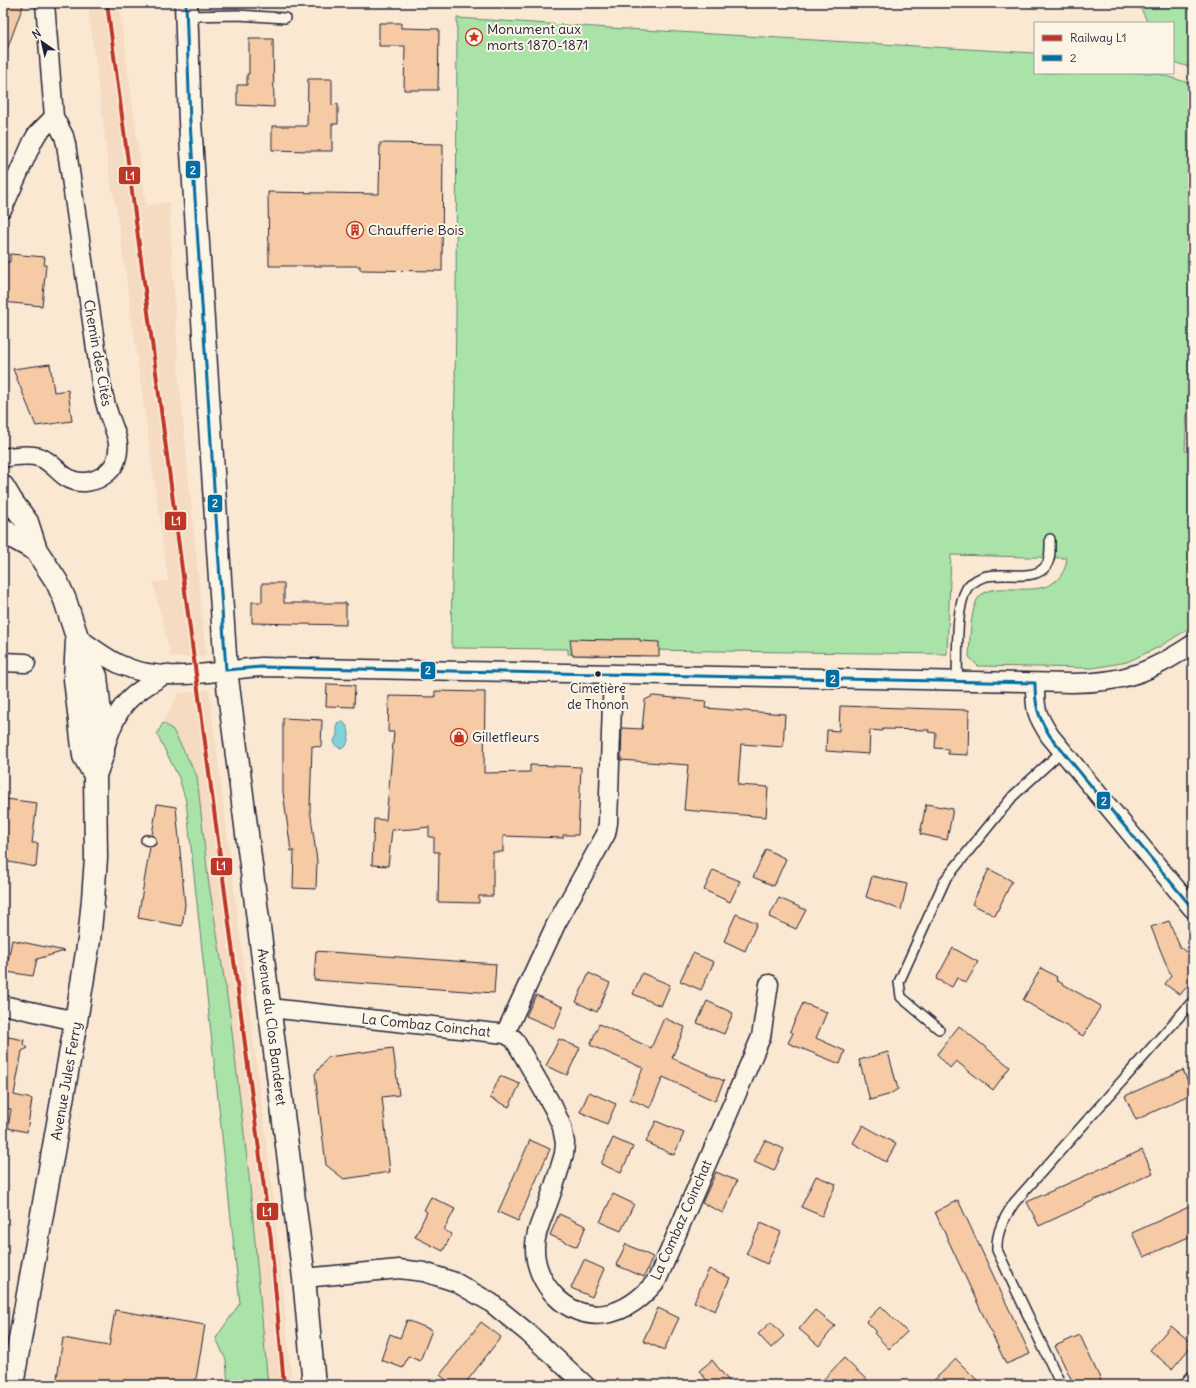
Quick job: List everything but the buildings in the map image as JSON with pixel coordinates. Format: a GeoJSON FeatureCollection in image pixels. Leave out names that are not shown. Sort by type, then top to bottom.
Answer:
{"type":"FeatureCollection","features":[{"type":"Feature","properties":{"kind":"main road","name":"Avenue du Clos Banderet"},"geometry":{"type":"LineString","coordinates":[[187,10],[191,137],[226,670],[304,1278],[314,1385]]}},
{"type":"Feature","properties":{"kind":"main road","name":"Avenue Jules Ferry"},"geometry":{"type":"LineString","coordinates":[[3,486],[26,522],[36,550],[47,566],[62,594],[72,618],[77,637],[96,676],[103,731],[103,753],[95,775],[96,851],[89,940],[12,1385]]}},
{"type":"Feature","properties":{"kind":"main road","name":"Avenue Jules Ferry"},"geometry":{"type":"LineString","coordinates":[[3,529],[11,536],[36,550]]}},
{"type":"Feature","properties":{"kind":"main road","name":"Avenue Jules Ferry"},"geometry":{"type":"LineString","coordinates":[[77,637],[75,679],[84,756],[95,775]]}},
{"type":"Feature","properties":{"kind":"street","name":"Chemin des Cités"},"geometry":{"type":"LineString","coordinates":[[3,458],[19,456],[37,457],[50,463],[66,477],[75,481],[85,482],[95,481],[111,470],[116,462],[118,452],[118,442],[106,407],[101,383],[66,144],[64,136],[54,117],[45,3]]}},
{"type":"Feature","properties":{"kind":"street"},"geometry":{"type":"LineString","coordinates":[[3,208],[33,141],[42,128],[54,117]]}},
{"type":"Feature","properties":{"kind":"street"},"geometry":{"type":"LineString","coordinates":[[77,637],[110,660],[121,665],[146,672],[166,674],[196,674],[261,667],[1035,683],[1090,683],[1124,678],[1148,670],[1193,644]]}},
{"type":"Feature","properties":{"kind":"street"},"geometry":{"type":"LineString","coordinates":[[3,662],[26,663]]}},
{"type":"Feature","properties":{"kind":"street"},"geometry":{"type":"LineString","coordinates":[[103,753],[112,724],[122,706],[133,695],[166,674]]}},
{"type":"Feature","properties":{"kind":"street"},"geometry":{"type":"LineString","coordinates":[[505,1034],[559,918],[606,834],[608,823],[613,674]]}},
{"type":"Feature","properties":{"kind":"street"},"geometry":{"type":"LineString","coordinates":[[1035,683],[1036,710],[1040,719],[1062,751],[1193,909]]}},
{"type":"Feature","properties":{"kind":"street","name":"La Combaz Coinchat"},"geometry":{"type":"LineString","coordinates":[[270,1008],[505,1034],[514,1039],[550,1102],[562,1127],[564,1135],[564,1154],[537,1232],[535,1246],[538,1270],[552,1294],[564,1304],[580,1312],[604,1314],[617,1311],[629,1305],[646,1293],[657,1280],[760,1037],[768,984]]}},
{"type":"Feature","properties":{"kind":"street"},"geometry":{"type":"LineString","coordinates":[[3,1005],[76,1021]]}},
{"type":"Feature","properties":{"kind":"street"},"geometry":{"type":"LineString","coordinates":[[304,1278],[399,1269],[424,1272],[455,1282],[490,1302],[527,1332],[585,1385]]}},
{"type":"Feature","properties":{"kind":"street"},"geometry":{"type":"LineString","coordinates":[[1190,1385],[1193,1381]]}},
{"type":"Feature","properties":{"kind":"lane"},"geometry":{"type":"LineString","coordinates":[[187,10],[285,18]]}},
{"type":"Feature","properties":{"kind":"lane"},"geometry":{"type":"LineString","coordinates":[[957,681],[959,623],[962,600],[968,587],[979,578],[992,574],[1029,575],[1039,572],[1046,566],[1049,557],[1050,539]]}},
{"type":"Feature","properties":{"kind":"lane"},"geometry":{"type":"LineString","coordinates":[[939,1029],[901,997],[899,982],[945,880],[1013,796],[1062,751]]}},
{"type":"Feature","properties":{"kind":"lane"},"geometry":{"type":"LineString","coordinates":[[1061,1385],[997,1250],[996,1240],[1000,1228],[1014,1203],[1193,1001]]}},
{"type":"Feature","properties":{"kind":"shaded area"},"geometry":{"type":"Polygon","coordinates":[[[88,3],[119,3],[146,206],[169,202],[179,379],[206,655],[171,657],[153,582],[168,581],[117,211],[110,178],[88,3]]]}},
{"type":"Feature","properties":{"kind":"shaded area"},"geometry":{"type":"Polygon","coordinates":[[[209,690],[273,1196],[292,1385],[268,1385],[249,1176],[230,1015],[208,878],[197,776],[173,730],[163,723],[179,693],[209,690]]]}},
{"type":"Feature","properties":{"kind":"green space"},"geometry":{"type":"Polygon","coordinates":[[[1138,3],[1193,3],[1193,68],[1174,62],[1174,22],[1148,22],[1138,3]]]}},
{"type":"Feature","properties":{"kind":"green space"},"geometry":{"type":"Polygon","coordinates":[[[457,18],[1034,53],[1034,74],[1158,74],[1193,84],[1193,284],[1185,451],[1193,452],[1193,626],[1159,647],[1127,662],[1093,668],[978,666],[969,657],[973,612],[977,600],[984,593],[994,590],[1033,589],[1045,587],[1056,581],[1066,566],[1067,558],[951,555],[947,654],[640,650],[640,656],[614,656],[614,650],[596,650],[596,656],[568,654],[568,649],[453,648],[451,643],[456,319],[457,18]]]}},
{"type":"Feature","properties":{"kind":"green space"},"geometry":{"type":"Polygon","coordinates":[[[163,723],[173,730],[197,776],[208,878],[230,1015],[249,1176],[268,1385],[228,1385],[226,1360],[216,1338],[240,1303],[186,801],[179,778],[157,734],[163,723]]]}},
{"type":"Feature","properties":{"kind":"water"},"geometry":{"type":"Polygon","coordinates":[[[342,721],[347,727],[349,736],[346,746],[340,748],[335,745],[334,741],[337,735],[337,723],[342,721]]]}},
{"type":"Feature","properties":{"kind":"rail line","name":"L1"},"geometry":{"type":"LineString","coordinates":[[107,3],[271,1240],[284,1385]]}},
{"type":"Feature","properties":{"kind":"transit line","name":"2"},"geometry":{"type":"LineString","coordinates":[[186,3],[190,122],[226,670]]}},
{"type":"Feature","properties":{"kind":"transit line","name":"2"},"geometry":{"type":"LineString","coordinates":[[226,670],[261,667],[1035,683]]}},
{"type":"Feature","properties":{"kind":"transit line","name":"2"},"geometry":{"type":"LineString","coordinates":[[1035,683],[1038,711],[1050,736],[1193,909]]}},
{"type":"Feature","properties":{"kind":"place","name":"Monument aux morts 1870-1871"},"geometry":{"type":"Point","coordinates":[474,37]}},
{"type":"Feature","properties":{"kind":"place","name":"Chaufferie Bois"},"geometry":{"type":"Point","coordinates":[355,230]}},
{"type":"Feature","properties":{"kind":"place","name":"Cimetière de Thonon"},"geometry":{"type":"Point","coordinates":[598,674]}},
{"type":"Feature","properties":{"kind":"place","name":"Gilletfleurs"},"geometry":{"type":"Point","coordinates":[459,737]}}]}
